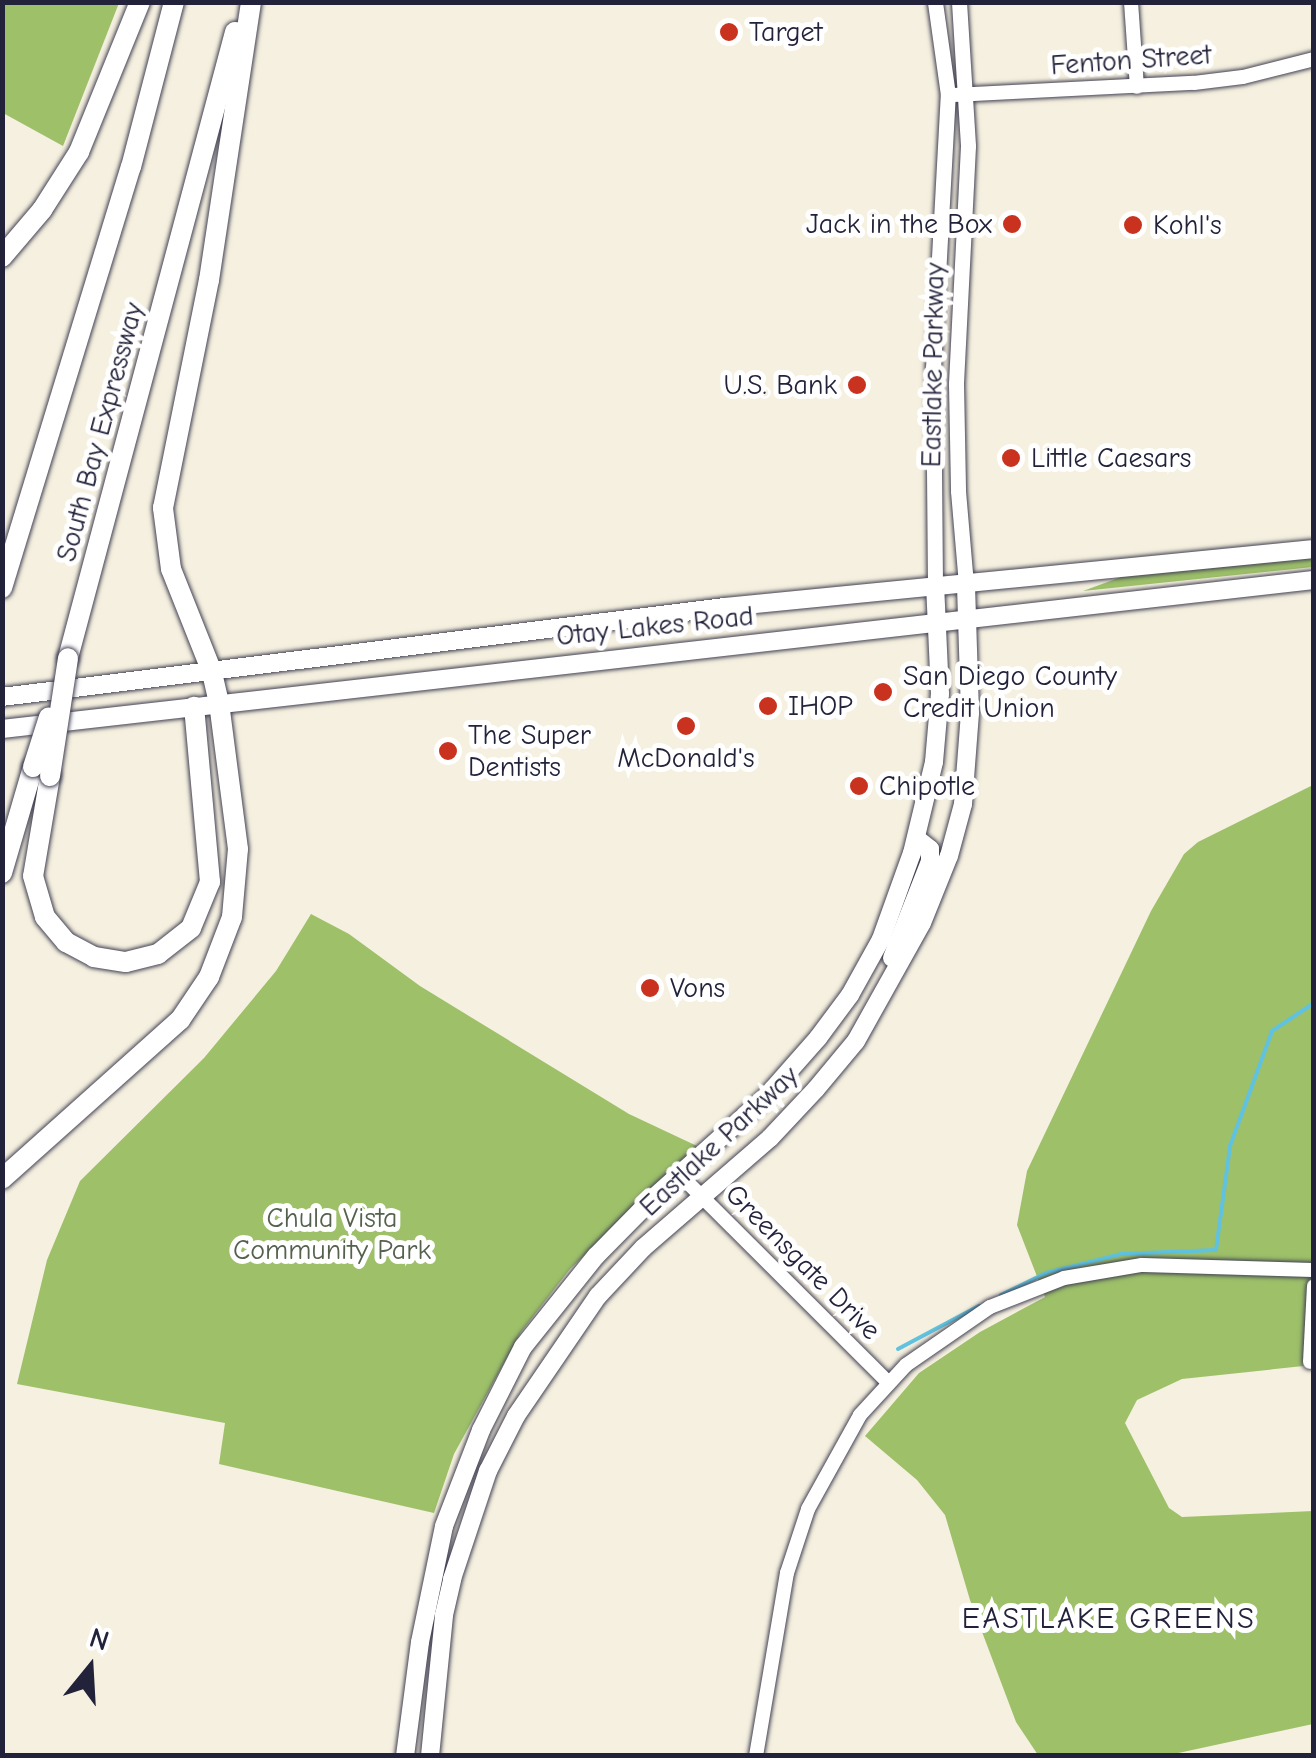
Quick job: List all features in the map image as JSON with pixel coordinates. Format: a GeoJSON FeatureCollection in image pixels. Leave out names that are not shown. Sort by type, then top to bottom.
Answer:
{"type":"FeatureCollection","features":[{"type":"Feature","properties":{"kind":"highway"},"geometry":{"type":"LineString","coordinates":[[2,257],[42,210],[74,161],[99,110],[140,2]]}},
{"type":"Feature","properties":{"kind":"highway","name":"South Bay Expressway"},"geometry":{"type":"LineString","coordinates":[[2,588],[136,151],[174,2]]}},
{"type":"Feature","properties":{"kind":"highway","name":"South Bay Expressway"},"geometry":{"type":"LineString","coordinates":[[41,772],[242,2]]}},
{"type":"Feature","properties":{"kind":"highway"},"geometry":{"type":"LineString","coordinates":[[2,1179],[168,1032],[190,1006],[216,963],[232,917],[239,863],[219,703],[212,672],[172,568],[164,492],[209,280],[251,2]]}},
{"type":"Feature","properties":{"kind":"highway"},"geometry":{"type":"LineString","coordinates":[[41,772],[33,876],[45,917],[66,942],[94,957],[126,962],[158,954],[191,928],[210,882],[194,707]]}},
{"type":"Feature","properties":{"kind":"highway"},"geometry":{"type":"LineString","coordinates":[[2,873],[41,772]]}},
{"type":"Feature","properties":{"kind":"main road","name":"Eastlake Parkway"},"geometry":{"type":"LineString","coordinates":[[406,1756],[420,1642],[444,1526],[481,1430],[523,1347],[596,1256],[650,1201],[766,1096],[850,995],[881,939],[917,839],[934,762],[940,694],[933,368],[948,94],[936,2]]}},
{"type":"Feature","properties":{"kind":"main road","name":"Eastlake Parkway"},"geometry":{"type":"LineString","coordinates":[[430,1756],[444,1615],[452,1579],[488,1471],[555,1354],[598,1296],[643,1248],[702,1198],[816,1089],[856,1041],[922,923],[949,856],[963,804],[970,713],[956,384],[968,94],[960,2]]}},
{"type":"Feature","properties":{"kind":"main road","name":"Otay Lakes Road"},"geometry":{"type":"LineString","coordinates":[[2,697],[935,585],[1314,549]]}},
{"type":"Feature","properties":{"kind":"main road","name":"Otay Lakes Road"},"geometry":{"type":"LineString","coordinates":[[2,729],[1314,580]]}},
{"type":"Feature","properties":{"kind":"main road"},"geometry":{"type":"LineString","coordinates":[[877,1006],[883,978],[930,861],[930,848],[917,839]]}},
{"type":"Feature","properties":{"kind":"main road"},"geometry":{"type":"LineString","coordinates":[[444,1526],[449,1535],[445,1567],[452,1579]]}},
{"type":"Feature","properties":{"kind":"street"},"geometry":{"type":"LineString","coordinates":[[1131,2],[1137,87]]}},
{"type":"Feature","properties":{"kind":"street","name":"Fenton Street"},"geometry":{"type":"LineString","coordinates":[[948,94],[1137,87],[1243,77],[1314,58]]}},
{"type":"Feature","properties":{"kind":"street","name":"Greensgate Drive"},"geometry":{"type":"LineString","coordinates":[[681,1176],[889,1383]]}},
{"type":"Feature","properties":{"kind":"street"},"geometry":{"type":"LineString","coordinates":[[756,1756],[787,1574],[808,1508],[860,1415],[920,1354],[973,1316],[1064,1278],[1142,1265],[1314,1270]]}},
{"type":"Feature","properties":{"kind":"street"},"geometry":{"type":"LineString","coordinates":[[1310,1362],[1314,1286]]}},
{"type":"Feature","properties":{"kind":"green space"},"geometry":{"type":"Polygon","coordinates":[[[2,3],[119,3],[63,146],[3,113],[2,3]]]}},
{"type":"Feature","properties":{"kind":"green space"},"geometry":{"type":"Polygon","coordinates":[[[1313,558],[1313,567],[1083,591],[1121,577],[1313,558]]]}},
{"type":"Feature","properties":{"kind":"green space"},"geometry":{"type":"Polygon","coordinates":[[[1313,785],[1313,1365],[1182,1379],[1137,1400],[1125,1423],[1169,1508],[1182,1517],[1313,1511],[1313,1724],[1169,1755],[1038,1755],[1016,1722],[970,1600],[945,1515],[917,1480],[865,1436],[919,1373],[980,1332],[1045,1297],[1017,1225],[1027,1171],[1151,911],[1184,854],[1198,842],[1313,785]]]}},
{"type":"Feature","properties":{"kind":"green space","name":"Chula Vista Community Park"},"geometry":{"type":"Polygon","coordinates":[[[311,914],[349,934],[420,986],[629,1114],[697,1146],[570,1269],[521,1332],[454,1454],[434,1513],[219,1464],[225,1423],[17,1384],[47,1260],[80,1181],[204,1058],[276,971],[311,914]]]}},
{"type":"Feature","properties":{"kind":"waterway"},"geometry":{"type":"LineString","coordinates":[[1001,1295],[1046,1273],[1121,1254],[1216,1250],[1230,1146],[1272,1031],[1314,1003]]}},
{"type":"Feature","properties":{"kind":"waterway"},"geometry":{"type":"LineString","coordinates":[[898,1349],[979,1306]]}},
{"type":"Feature","properties":{"kind":"place","name":"Target"},"geometry":{"type":"Point","coordinates":[729,32]}},
{"type":"Feature","properties":{"kind":"place","name":"Jack in the Box"},"geometry":{"type":"Point","coordinates":[1012,224]}},
{"type":"Feature","properties":{"kind":"place","name":"Kohl's"},"geometry":{"type":"Point","coordinates":[1133,225]}},
{"type":"Feature","properties":{"kind":"place","name":"U.S. Bank"},"geometry":{"type":"Point","coordinates":[857,385]}},
{"type":"Feature","properties":{"kind":"place","name":"Little Caesars"},"geometry":{"type":"Point","coordinates":[1011,458]}},
{"type":"Feature","properties":{"kind":"place","name":"San Diego County Credit Union"},"geometry":{"type":"Point","coordinates":[883,692]}},
{"type":"Feature","properties":{"kind":"place","name":"IHOP"},"geometry":{"type":"Point","coordinates":[768,706]}},
{"type":"Feature","properties":{"kind":"place","name":"McDonald's"},"geometry":{"type":"Point","coordinates":[686,726]}},
{"type":"Feature","properties":{"kind":"place","name":"The Super Dentists"},"geometry":{"type":"Point","coordinates":[448,751]}},
{"type":"Feature","properties":{"kind":"place","name":"Chipotle"},"geometry":{"type":"Point","coordinates":[859,786]}},
{"type":"Feature","properties":{"kind":"place","name":"Vons"},"geometry":{"type":"Point","coordinates":[650,988]}},
{"type":"Feature","properties":{"kind":"district","name":"EASTLAKE GREENS"},"geometry":{"type":"Point","coordinates":[1109,1619]}}]}
